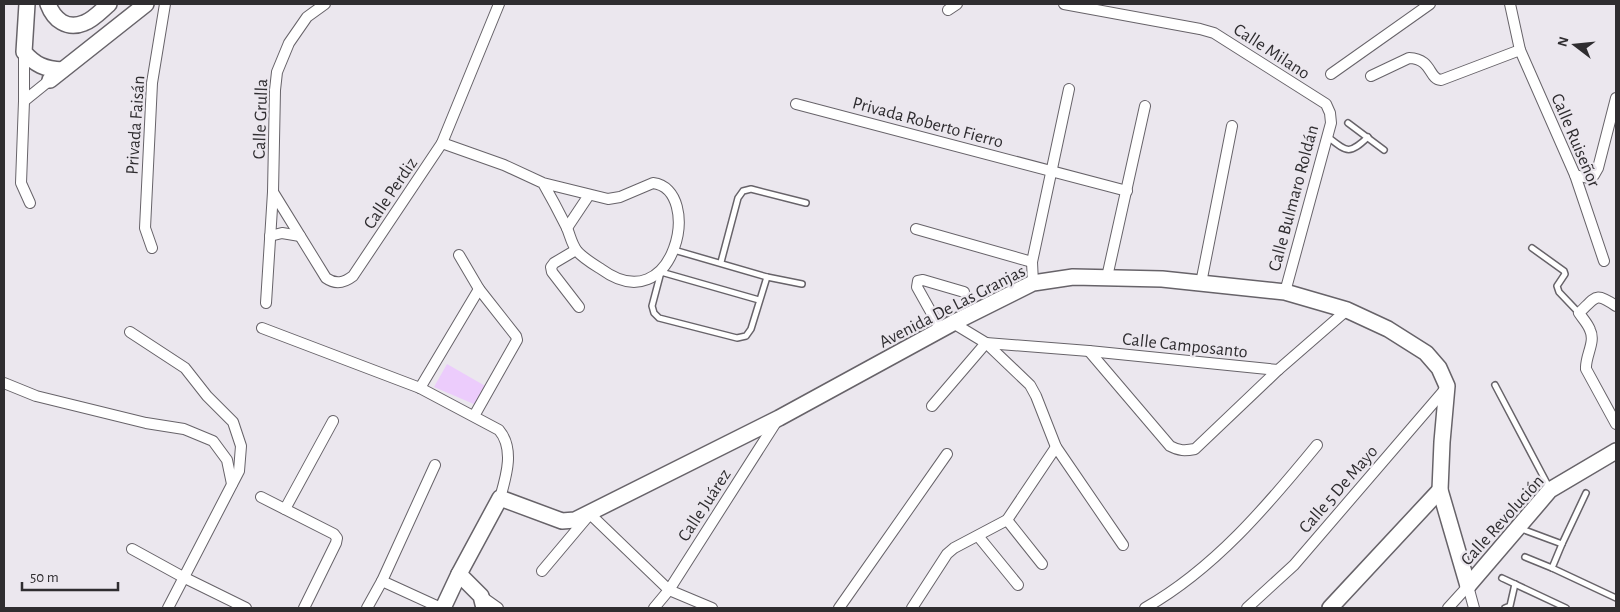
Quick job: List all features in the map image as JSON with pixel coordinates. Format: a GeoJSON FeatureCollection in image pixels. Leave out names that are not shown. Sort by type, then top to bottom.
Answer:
{"type":"FeatureCollection","features":[{"type":"Feature","properties":{"kind":"street"},"geometry":{"type":"LineString","coordinates":[[27,4],[21,183],[30,203]]}},
{"type":"Feature","properties":{"kind":"street"},"geometry":{"type":"LineString","coordinates":[[48,4],[59,22],[66,25],[75,25],[86,23],[109,4]]}},
{"type":"Feature","properties":{"kind":"street"},"geometry":{"type":"LineString","coordinates":[[24,101],[146,4]]}},
{"type":"Feature","properties":{"kind":"street","name":"Privada Faisán"},"geometry":{"type":"LineString","coordinates":[[152,248],[145,228],[152,83],[165,4]]}},
{"type":"Feature","properties":{"kind":"street","name":"Calle Grulla"},"geometry":{"type":"LineString","coordinates":[[266,303],[273,192],[277,72],[289,43],[307,17],[325,4]]}},
{"type":"Feature","properties":{"kind":"street","name":"Calle Perdiz"},"geometry":{"type":"LineString","coordinates":[[273,192],[326,278],[333,282],[347,281],[353,276],[442,143],[499,4]]}},
{"type":"Feature","properties":{"kind":"street"},"geometry":{"type":"LineString","coordinates":[[948,10],[957,4]]}},
{"type":"Feature","properties":{"kind":"street","name":"Calle Milano"},"geometry":{"type":"LineString","coordinates":[[1064,4],[1214,33],[1326,104],[1330,113]]}},
{"type":"Feature","properties":{"kind":"street","name":"Calle Milano"},"geometry":{"type":"LineString","coordinates":[[1090,4],[1101,11]]}},
{"type":"Feature","properties":{"kind":"street"},"geometry":{"type":"LineString","coordinates":[[1331,74],[1430,4]]}},
{"type":"Feature","properties":{"kind":"street","name":"Calle Ruiseñor"},"geometry":{"type":"LineString","coordinates":[[1510,4],[1520,50],[1575,175],[1604,261]]}},
{"type":"Feature","properties":{"kind":"street"},"geometry":{"type":"LineString","coordinates":[[1371,76],[1409,58],[1414,58],[1428,66],[1437,80],[1441,80],[1520,50]]}},
{"type":"Feature","properties":{"kind":"street"},"geometry":{"type":"LineString","coordinates":[[24,52],[31,61],[41,67],[62,70]]}},
{"type":"Feature","properties":{"kind":"street"},"geometry":{"type":"LineString","coordinates":[[1033,284],[1032,262],[1069,88]]}},
{"type":"Feature","properties":{"kind":"street"},"geometry":{"type":"LineString","coordinates":[[1575,175],[1588,178],[1598,168],[1616,98]]}},
{"type":"Feature","properties":{"kind":"street","name":"Privada Roberto Fierro"},"geometry":{"type":"LineString","coordinates":[[796,104],[1051,172],[1127,190]]}},
{"type":"Feature","properties":{"kind":"street"},"geometry":{"type":"LineString","coordinates":[[1106,277],[1145,106]]}},
{"type":"Feature","properties":{"kind":"street","name":"Calle Bulmaro Roldán"},"geometry":{"type":"LineString","coordinates":[[1285,292],[1331,123],[1330,113]]}},
{"type":"Feature","properties":{"kind":"street"},"geometry":{"type":"LineString","coordinates":[[1201,283],[1232,126]]}},
{"type":"Feature","properties":{"kind":"street"},"geometry":{"type":"LineString","coordinates":[[442,143],[504,165],[543,183],[608,199],[620,197],[653,183],[659,183],[664,186],[675,200],[678,220],[678,236],[673,250],[660,272],[648,280],[635,282],[622,281],[610,276],[576,250],[567,228],[543,183]]}},
{"type":"Feature","properties":{"kind":"street"},"geometry":{"type":"LineString","coordinates":[[567,228],[588,195]]}},
{"type":"Feature","properties":{"kind":"street"},"geometry":{"type":"LineString","coordinates":[[916,230],[1032,262]]}},
{"type":"Feature","properties":{"kind":"street"},"geometry":{"type":"LineString","coordinates":[[270,236],[282,233],[300,236]]}},
{"type":"Feature","properties":{"kind":"street"},"geometry":{"type":"LineString","coordinates":[[576,250],[554,263],[551,267],[552,272],[579,307]]}},
{"type":"Feature","properties":{"kind":"street"},"geometry":{"type":"LineString","coordinates":[[459,255],[479,289],[516,336],[517,340],[474,416]]}},
{"type":"Feature","properties":{"kind":"street","name":"Avenida De Las Granjas"},"geometry":{"type":"LineString","coordinates":[[500,498],[562,521],[575,520],[779,418],[947,327],[1033,284],[1073,277],[1162,279],[1285,292],[1347,310],[1388,328],[1426,353],[1440,368],[1447,386]]}},
{"type":"Feature","properties":{"kind":"street"},"geometry":{"type":"LineString","coordinates":[[964,292],[923,280],[918,281],[917,287],[947,327],[986,343],[1030,385],[1056,447],[1123,545]]}},
{"type":"Feature","properties":{"kind":"street"},"geometry":{"type":"LineString","coordinates":[[420,388],[479,289]]}},
{"type":"Feature","properties":{"kind":"street"},"geometry":{"type":"LineString","coordinates":[[1616,306],[1600,296],[1595,298],[1579,313],[1591,331],[1592,338],[1586,369],[1616,424]]}},
{"type":"Feature","properties":{"kind":"street","name":"Calle Camposanto"},"geometry":{"type":"LineString","coordinates":[[1089,352],[1170,446],[1186,451],[1195,449],[1278,370],[1347,310]]}},
{"type":"Feature","properties":{"kind":"street"},"geometry":{"type":"LineString","coordinates":[[262,328],[420,388],[474,416],[499,430],[504,435],[507,471],[500,498],[442,608],[382,581]]}},
{"type":"Feature","properties":{"kind":"street"},"geometry":{"type":"LineString","coordinates":[[130,332],[185,368],[207,396],[233,422],[241,446],[239,471],[168,608]]}},
{"type":"Feature","properties":{"kind":"street"},"geometry":{"type":"LineString","coordinates":[[932,406],[986,343]]}},
{"type":"Feature","properties":{"kind":"street","name":"Calle Camposanto"},"geometry":{"type":"LineString","coordinates":[[986,343],[1278,370]]}},
{"type":"Feature","properties":{"kind":"street"},"geometry":{"type":"LineString","coordinates":[[4,383],[36,396],[146,423],[184,429],[213,441],[227,460],[232,484]]}},
{"type":"Feature","properties":{"kind":"street"},"geometry":{"type":"LineString","coordinates":[[1447,386],[1440,490],[1474,608]]}},
{"type":"Feature","properties":{"kind":"street","name":"Calle 5 De Mayo"},"geometry":{"type":"LineString","coordinates":[[1247,608],[1294,565],[1447,386]]}},
{"type":"Feature","properties":{"kind":"street","name":"Calle Juárez"},"geometry":{"type":"LineString","coordinates":[[654,608],[669,590],[779,418]]}},
{"type":"Feature","properties":{"kind":"street"},"geometry":{"type":"LineString","coordinates":[[285,509],[333,421]]}},
{"type":"Feature","properties":{"kind":"street"},"geometry":{"type":"LineString","coordinates":[[1145,608],[1158,605],[1202,569],[1268,503],[1317,445]]}},
{"type":"Feature","properties":{"kind":"street"},"geometry":{"type":"LineString","coordinates":[[912,608],[947,554],[954,548],[1007,520],[1056,447]]}},
{"type":"Feature","properties":{"kind":"street","name":"Calle Revolución"},"geometry":{"type":"LineString","coordinates":[[1448,608],[1550,490],[1616,451]]}},
{"type":"Feature","properties":{"kind":"street"},"geometry":{"type":"LineString","coordinates":[[839,608],[947,454]]}},
{"type":"Feature","properties":{"kind":"street"},"geometry":{"type":"LineString","coordinates":[[367,608],[382,581],[435,465]]}},
{"type":"Feature","properties":{"kind":"street"},"geometry":{"type":"LineString","coordinates":[[1330,608],[1440,490]]}},
{"type":"Feature","properties":{"kind":"street"},"geometry":{"type":"LineString","coordinates":[[261,497],[334,534],[337,538],[304,608]]}},
{"type":"Feature","properties":{"kind":"street"},"geometry":{"type":"LineString","coordinates":[[542,571],[590,514],[669,590],[712,608]]}},
{"type":"Feature","properties":{"kind":"street"},"geometry":{"type":"LineString","coordinates":[[1007,520],[1042,564]]}},
{"type":"Feature","properties":{"kind":"street"},"geometry":{"type":"LineString","coordinates":[[978,536],[1018,585]]}},
{"type":"Feature","properties":{"kind":"street"},"geometry":{"type":"LineString","coordinates":[[132,549],[246,608]]}},
{"type":"Feature","properties":{"kind":"street"},"geometry":{"type":"LineString","coordinates":[[459,574],[483,602],[498,608]]}},
{"type":"Feature","properties":{"kind":"lane"},"geometry":{"type":"LineString","coordinates":[[1348,123],[1384,150]]}},
{"type":"Feature","properties":{"kind":"lane"},"geometry":{"type":"LineString","coordinates":[[1327,136],[1348,150],[1355,149],[1368,137]]}},
{"type":"Feature","properties":{"kind":"lane"},"geometry":{"type":"LineString","coordinates":[[721,262],[738,198],[743,191],[750,189],[806,202]]}},
{"type":"Feature","properties":{"kind":"lane"},"geometry":{"type":"LineString","coordinates":[[1532,248],[1564,271],[1565,274],[1557,286],[1559,292],[1579,313]]}},
{"type":"Feature","properties":{"kind":"lane"},"geometry":{"type":"LineString","coordinates":[[673,250],[721,262],[767,277],[802,284]]}},
{"type":"Feature","properties":{"kind":"lane"},"geometry":{"type":"LineString","coordinates":[[760,300],[660,272],[652,306],[654,313],[659,318],[737,338],[746,336],[751,329],[760,300],[767,277]]}},
{"type":"Feature","properties":{"kind":"lane"},"geometry":{"type":"LineString","coordinates":[[1495,385],[1550,490]]}},
{"type":"Feature","properties":{"kind":"lane"},"geometry":{"type":"LineString","coordinates":[[1552,568],[1586,493]]}},
{"type":"Feature","properties":{"kind":"lane"},"geometry":{"type":"LineString","coordinates":[[1518,528],[1562,544]]}},
{"type":"Feature","properties":{"kind":"lane"},"geometry":{"type":"LineString","coordinates":[[1525,557],[1616,598]]}},
{"type":"Feature","properties":{"kind":"lane"},"geometry":{"type":"LineString","coordinates":[[1502,578],[1566,608]]}},
{"type":"Feature","properties":{"kind":"lane"},"geometry":{"type":"LineString","coordinates":[[1505,608],[1510,606],[1515,584]]}},
{"type":"Feature","properties":{"kind":"shaded area"},"geometry":{"type":"Polygon","coordinates":[[[447,364],[487,387],[476,405],[434,387],[447,364]]]}}]}
